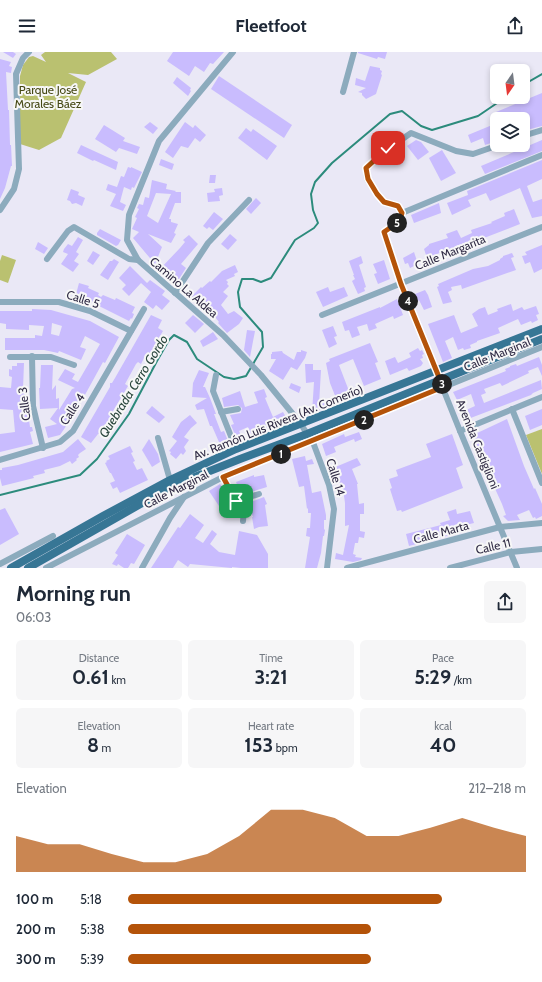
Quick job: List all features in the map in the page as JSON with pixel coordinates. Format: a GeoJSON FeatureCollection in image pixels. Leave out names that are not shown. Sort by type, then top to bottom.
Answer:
{"type":"FeatureCollection","features":[{"type":"Feature","properties":{"kind":"main road","name":"Av. Ramón Luis Rivera (Av. Comerío)"},"geometry":{"type":"LineString","coordinates":[[11,568],[170,480],[236,449],[542,329]]}},
{"type":"Feature","properties":{"kind":"main road","name":"Av. Ramón Luis Rivera (Av. Comerío)"},"geometry":{"type":"LineString","coordinates":[[28,568],[172,486],[240,459],[442,384],[542,339]]}},
{"type":"Feature","properties":{"kind":"street"},"geometry":{"type":"LineString","coordinates":[[0,210],[14,189],[19,169],[16,74],[23,58],[29,52]]}},
{"type":"Feature","properties":{"kind":"street","name":"Camino La Aldea"},"geometry":{"type":"LineString","coordinates":[[233,52],[159,141],[129,215],[127,240],[138,260],[224,335],[261,375],[301,424],[312,441]]}},
{"type":"Feature","properties":{"kind":"street"},"geometry":{"type":"LineString","coordinates":[[343,92],[354,52]]}},
{"type":"Feature","properties":{"kind":"street"},"geometry":{"type":"LineString","coordinates":[[530,134],[542,130]]}},
{"type":"Feature","properties":{"kind":"street"},"geometry":{"type":"LineString","coordinates":[[490,148],[474,154],[456,151],[411,133],[388,148],[366,168],[368,179],[384,202],[398,206],[402,213],[542,155]]}},
{"type":"Feature","properties":{"kind":"street"},"geometry":{"type":"LineString","coordinates":[[175,293],[208,243],[249,200]]}},
{"type":"Feature","properties":{"kind":"street","name":"Avenida Castiglioni"},"geometry":{"type":"LineString","coordinates":[[402,213],[400,221],[384,232],[401,284],[517,568]]}},
{"type":"Feature","properties":{"kind":"street"},"geometry":{"type":"LineString","coordinates":[[47,259],[68,231],[74,227],[129,259],[138,260]]}},
{"type":"Feature","properties":{"kind":"street","name":"Calle Margarita"},"geometry":{"type":"LineString","coordinates":[[322,315],[542,227]]}},
{"type":"Feature","properties":{"kind":"street","name":"Calle 5"},"geometry":{"type":"LineString","coordinates":[[0,302],[60,302],[90,311],[131,331]]}},
{"type":"Feature","properties":{"kind":"street","name":"Calle 4"},"geometry":{"type":"LineString","coordinates":[[0,460],[60,442],[73,431],[144,309]]}},
{"type":"Feature","properties":{"kind":"street","name":"Calle Marginal"},"geometry":{"type":"LineString","coordinates":[[46,568],[223,477],[312,441],[442,384],[542,347]]}},
{"type":"Feature","properties":{"kind":"street","name":"Calle 3"},"geometry":{"type":"LineString","coordinates":[[32,356],[33,406],[43,448]]}},
{"type":"Feature","properties":{"kind":"street"},"geometry":{"type":"LineString","coordinates":[[10,357],[51,357],[74,365]]}},
{"type":"Feature","properties":{"kind":"street"},"geometry":{"type":"LineString","coordinates":[[216,375],[213,391],[236,449]]}},
{"type":"Feature","properties":{"kind":"street"},"geometry":{"type":"LineString","coordinates":[[460,430],[542,398]]}},
{"type":"Feature","properties":{"kind":"street"},"geometry":{"type":"LineString","coordinates":[[221,412],[238,409]]}},
{"type":"Feature","properties":{"kind":"street"},"geometry":{"type":"LineString","coordinates":[[512,409],[542,483]]}},
{"type":"Feature","properties":{"kind":"street"},"geometry":{"type":"LineString","coordinates":[[158,438],[170,480]]}},
{"type":"Feature","properties":{"kind":"street","name":"Calle 14"},"geometry":{"type":"LineString","coordinates":[[312,441],[329,485],[334,509],[327,568]]}},
{"type":"Feature","properties":{"kind":"street"},"geometry":{"type":"LineString","coordinates":[[223,477],[236,501],[244,510],[243,521]]}},
{"type":"Feature","properties":{"kind":"street"},"geometry":{"type":"LineString","coordinates":[[236,501],[259,494]]}},
{"type":"Feature","properties":{"kind":"street"},"geometry":{"type":"LineString","coordinates":[[142,568],[170,518],[185,496]]}},
{"type":"Feature","properties":{"kind":"street","name":"Calle Marta"},"geometry":{"type":"LineString","coordinates":[[347,568],[500,527],[542,523]]}},
{"type":"Feature","properties":{"kind":"street"},"geometry":{"type":"LineString","coordinates":[[0,564],[52,536]]}},
{"type":"Feature","properties":{"kind":"street","name":"Calle 11"},"geometry":{"type":"LineString","coordinates":[[450,568],[511,552],[542,549]]}},
{"type":"Feature","properties":{"kind":"green space","name":"Parque José Morales Báez"},"geometry":{"type":"Polygon","coordinates":[[[45,52],[111,52],[117,59],[88,75],[68,73],[86,82],[61,138],[39,150],[20,144],[20,76],[23,65],[29,57],[33,56],[46,62],[41,55],[45,52]]]}},
{"type":"Feature","properties":{"kind":"green space"},"geometry":{"type":"Polygon","coordinates":[[[2,255],[16,260],[8,283],[0,280],[0,261],[2,255]]]}},
{"type":"Feature","properties":{"kind":"green space"},"geometry":{"type":"Polygon","coordinates":[[[542,429],[542,474],[526,435],[542,429]]]}},
{"type":"Feature","properties":{"kind":"building"},"geometry":{"type":"Polygon","coordinates":[[[3,52],[13,52],[16,54],[13,58],[3,52]]]}},
{"type":"Feature","properties":{"kind":"building"},"geometry":{"type":"Polygon","coordinates":[[[173,52],[224,52],[213,64],[210,63],[204,72],[195,66],[189,76],[167,61],[173,52]]]}},
{"type":"Feature","properties":{"kind":"building"},"geometry":{"type":"Polygon","coordinates":[[[358,52],[387,52],[385,59],[378,57],[377,59],[358,52]]]}},
{"type":"Feature","properties":{"kind":"building"},"geometry":{"type":"Polygon","coordinates":[[[0,59],[11,62],[9,66],[12,67],[11,73],[6,72],[12,166],[0,199],[0,59]]]}},
{"type":"Feature","properties":{"kind":"building"},"geometry":{"type":"Polygon","coordinates":[[[370,66],[380,68],[382,75],[376,94],[366,99],[362,93],[358,92],[366,88],[355,85],[356,78],[365,81],[370,66]]]}},
{"type":"Feature","properties":{"kind":"building"},"geometry":{"type":"Polygon","coordinates":[[[219,76],[292,125],[284,138],[211,89],[219,76]]]}},
{"type":"Feature","properties":{"kind":"building"},"geometry":{"type":"Polygon","coordinates":[[[177,77],[191,88],[188,96],[173,83],[177,77]]]}},
{"type":"Feature","properties":{"kind":"building"},"geometry":{"type":"Polygon","coordinates":[[[542,93],[542,126],[530,129],[530,112],[496,112],[515,104],[530,104],[530,98],[542,93]]]}},
{"type":"Feature","properties":{"kind":"building"},"geometry":{"type":"Polygon","coordinates":[[[150,122],[158,128],[153,134],[144,127],[150,122]]]}},
{"type":"Feature","properties":{"kind":"building"},"geometry":{"type":"Polygon","coordinates":[[[185,122],[193,128],[195,125],[206,135],[200,142],[195,138],[188,148],[181,146],[173,158],[165,152],[185,122]]]}},
{"type":"Feature","properties":{"kind":"building"},"geometry":{"type":"Polygon","coordinates":[[[104,125],[125,138],[123,141],[140,147],[137,154],[119,148],[116,152],[95,139],[104,125]]]}},
{"type":"Feature","properties":{"kind":"building"},"geometry":{"type":"Polygon","coordinates":[[[490,126],[490,143],[485,145],[483,138],[471,143],[468,135],[490,126]]]}},
{"type":"Feature","properties":{"kind":"building"},"geometry":{"type":"Polygon","coordinates":[[[246,128],[251,132],[253,129],[277,146],[267,160],[238,138],[246,128]]]}},
{"type":"Feature","properties":{"kind":"building"},"geometry":{"type":"Polygon","coordinates":[[[416,140],[421,142],[429,152],[418,160],[407,146],[416,140]]]}},
{"type":"Feature","properties":{"kind":"building"},"geometry":{"type":"Polygon","coordinates":[[[542,140],[542,151],[485,174],[481,166],[514,152],[530,152],[530,145],[542,140]]]}},
{"type":"Feature","properties":{"kind":"building"},"geometry":{"type":"Polygon","coordinates":[[[81,145],[118,162],[116,170],[77,153],[81,145]]]}},
{"type":"Feature","properties":{"kind":"building"},"geometry":{"type":"Polygon","coordinates":[[[442,150],[456,173],[441,181],[429,158],[442,150]]]}},
{"type":"Feature","properties":{"kind":"building"},"geometry":{"type":"Polygon","coordinates":[[[161,159],[174,164],[172,170],[159,165],[161,159]]]}},
{"type":"Feature","properties":{"kind":"building"},"geometry":{"type":"Polygon","coordinates":[[[542,160],[542,179],[527,186],[533,202],[542,199],[542,216],[532,218],[520,188],[490,201],[486,193],[468,200],[471,206],[452,215],[447,203],[468,195],[467,191],[542,160]]]}},
{"type":"Feature","properties":{"kind":"building"},"geometry":{"type":"Polygon","coordinates":[[[128,167],[142,172],[134,188],[132,187],[131,190],[124,187],[120,202],[126,205],[123,211],[110,206],[116,194],[106,190],[108,184],[117,187],[121,176],[124,177],[128,167]]]}},
{"type":"Feature","properties":{"kind":"building"},"geometry":{"type":"Polygon","coordinates":[[[210,175],[216,175],[215,183],[209,183],[210,175]]]}},
{"type":"Feature","properties":{"kind":"building"},"geometry":{"type":"Polygon","coordinates":[[[152,180],[167,184],[166,189],[181,192],[181,203],[175,203],[169,219],[171,219],[171,222],[178,224],[174,233],[176,234],[171,243],[148,234],[162,247],[155,264],[133,238],[139,232],[132,229],[137,218],[135,217],[139,209],[137,208],[139,204],[143,205],[145,197],[149,198],[152,180]],[[156,193],[147,216],[158,223],[171,194],[156,193]]]}},
{"type":"Feature","properties":{"kind":"building"},"geometry":{"type":"Polygon","coordinates":[[[222,188],[223,195],[219,196],[220,201],[208,202],[207,193],[215,192],[214,189],[222,188]]]}},
{"type":"Feature","properties":{"kind":"building"},"geometry":{"type":"Polygon","coordinates":[[[71,189],[79,192],[78,195],[85,198],[82,206],[76,203],[72,204],[67,200],[71,189]]]}},
{"type":"Feature","properties":{"kind":"building"},"geometry":{"type":"Polygon","coordinates":[[[256,198],[261,203],[251,214],[246,209],[256,198]]]}},
{"type":"Feature","properties":{"kind":"building"},"geometry":{"type":"Polygon","coordinates":[[[439,203],[441,213],[414,223],[411,215],[439,203]]]}},
{"type":"Feature","properties":{"kind":"building"},"geometry":{"type":"Polygon","coordinates":[[[514,209],[520,224],[452,252],[449,249],[437,254],[438,257],[428,261],[424,249],[429,244],[448,238],[446,234],[457,230],[461,238],[472,233],[471,230],[492,223],[491,222],[505,216],[504,213],[514,209]]]}},
{"type":"Feature","properties":{"kind":"building"},"geometry":{"type":"Polygon","coordinates":[[[214,212],[223,219],[213,230],[209,227],[207,229],[203,226],[214,212]]]}},
{"type":"Feature","properties":{"kind":"building"},"geometry":{"type":"Polygon","coordinates":[[[100,229],[121,240],[118,245],[116,246],[97,235],[100,229]]]}},
{"type":"Feature","properties":{"kind":"building"},"geometry":{"type":"Polygon","coordinates":[[[230,234],[237,240],[228,250],[221,244],[230,234]]]}},
{"type":"Feature","properties":{"kind":"building"},"geometry":{"type":"Polygon","coordinates":[[[189,235],[198,244],[181,264],[186,268],[177,282],[175,280],[173,281],[161,268],[180,248],[185,242],[183,240],[189,235]]]}},
{"type":"Feature","properties":{"kind":"building"},"geometry":{"type":"Polygon","coordinates":[[[78,237],[83,240],[76,252],[79,254],[74,261],[79,264],[73,272],[61,264],[68,254],[63,252],[64,249],[68,244],[72,246],[78,237]]]}},
{"type":"Feature","properties":{"kind":"building"},"geometry":{"type":"Polygon","coordinates":[[[38,242],[48,248],[44,254],[35,249],[38,242]]]}},
{"type":"Feature","properties":{"kind":"building"},"geometry":{"type":"Polygon","coordinates":[[[542,245],[542,269],[534,273],[530,262],[525,264],[522,256],[527,255],[525,252],[542,245]]]}},
{"type":"Feature","properties":{"kind":"building"},"geometry":{"type":"Polygon","coordinates":[[[93,251],[100,255],[93,265],[87,261],[93,251]]]}},
{"type":"Feature","properties":{"kind":"building"},"geometry":{"type":"Polygon","coordinates":[[[414,252],[418,264],[410,268],[408,263],[405,264],[403,258],[414,252]]]}},
{"type":"Feature","properties":{"kind":"building"},"geometry":{"type":"Polygon","coordinates":[[[512,253],[514,257],[511,258],[516,270],[462,289],[461,285],[451,287],[452,290],[448,292],[452,302],[443,304],[437,287],[439,286],[438,284],[473,269],[488,266],[500,260],[503,256],[512,253]]]}},
{"type":"Feature","properties":{"kind":"building"},"geometry":{"type":"Polygon","coordinates":[[[361,256],[363,263],[359,265],[366,287],[364,288],[365,291],[358,294],[352,281],[355,279],[349,261],[361,256]]]}},
{"type":"Feature","properties":{"kind":"building"},"geometry":{"type":"Polygon","coordinates":[[[114,259],[119,262],[108,280],[100,275],[110,261],[114,259]]]}},
{"type":"Feature","properties":{"kind":"building"},"geometry":{"type":"Polygon","coordinates":[[[384,260],[390,279],[378,284],[374,274],[377,273],[373,264],[384,260]]]}},
{"type":"Feature","properties":{"kind":"building"},"geometry":{"type":"Polygon","coordinates":[[[235,265],[238,272],[234,274],[235,276],[226,280],[229,286],[223,292],[228,296],[221,305],[228,314],[234,311],[243,318],[239,324],[227,333],[212,313],[195,300],[193,302],[189,299],[201,287],[202,288],[210,281],[211,282],[222,271],[235,265]]]}},
{"type":"Feature","properties":{"kind":"building"},"geometry":{"type":"Polygon","coordinates":[[[130,266],[147,283],[150,280],[165,291],[162,295],[170,301],[162,310],[156,305],[153,309],[144,302],[151,292],[141,283],[129,296],[122,289],[126,285],[119,278],[130,266]]]}},
{"type":"Feature","properties":{"kind":"building"},"geometry":{"type":"Polygon","coordinates":[[[79,283],[89,286],[88,288],[99,293],[98,295],[101,297],[103,295],[115,300],[116,298],[135,307],[132,313],[134,314],[132,319],[131,318],[129,321],[95,304],[75,298],[79,283]]]}},
{"type":"Feature","properties":{"kind":"building"},"geometry":{"type":"Polygon","coordinates":[[[328,287],[330,292],[344,287],[348,296],[323,307],[316,292],[328,287]]]}},
{"type":"Feature","properties":{"kind":"building"},"geometry":{"type":"Polygon","coordinates":[[[425,290],[432,307],[424,310],[415,294],[425,290]]]}},
{"type":"Feature","properties":{"kind":"building"},"geometry":{"type":"Polygon","coordinates":[[[397,299],[403,315],[394,319],[393,316],[375,324],[377,328],[369,331],[367,324],[357,327],[360,335],[352,338],[349,330],[345,331],[342,322],[380,308],[397,299]]]}},
{"type":"Feature","properties":{"kind":"building"},"geometry":{"type":"Polygon","coordinates":[[[511,304],[513,311],[522,307],[524,310],[536,306],[539,314],[536,315],[538,320],[521,325],[518,319],[498,328],[500,333],[477,341],[470,345],[471,348],[464,350],[463,348],[458,350],[453,337],[445,341],[452,358],[443,362],[428,324],[454,315],[461,333],[478,326],[472,314],[479,309],[485,307],[488,315],[498,311],[497,309],[511,304]]]}},
{"type":"Feature","properties":{"kind":"building"},"geometry":{"type":"Polygon","coordinates":[[[32,309],[51,310],[90,321],[119,337],[105,363],[103,362],[75,413],[60,435],[48,438],[45,427],[57,424],[50,419],[58,408],[40,409],[39,388],[41,365],[53,365],[52,390],[56,385],[56,399],[59,398],[59,410],[72,389],[75,388],[58,380],[65,369],[75,374],[72,379],[78,382],[100,344],[85,336],[80,347],[86,349],[81,360],[59,351],[58,353],[44,350],[5,350],[5,338],[35,338],[35,335],[42,336],[44,326],[29,325],[29,330],[6,329],[6,324],[0,323],[0,311],[32,311],[32,309]],[[52,323],[51,334],[59,336],[62,326],[52,323]]]}},
{"type":"Feature","properties":{"kind":"building"},"geometry":{"type":"Polygon","coordinates":[[[151,315],[162,320],[158,328],[163,331],[154,346],[156,347],[149,358],[145,356],[141,364],[138,362],[136,364],[125,384],[128,386],[110,416],[112,417],[107,426],[105,424],[91,443],[81,437],[110,387],[110,383],[112,383],[151,315]]]}},
{"type":"Feature","properties":{"kind":"building"},"geometry":{"type":"Polygon","coordinates":[[[193,315],[204,324],[195,333],[185,323],[193,315]]]}},
{"type":"Feature","properties":{"kind":"building"},"geometry":{"type":"Polygon","coordinates":[[[333,326],[337,336],[334,337],[337,344],[329,348],[322,330],[333,326]]]}},
{"type":"Feature","properties":{"kind":"building"},"geometry":{"type":"Polygon","coordinates":[[[247,330],[255,331],[250,357],[244,350],[247,330]]]}},
{"type":"Feature","properties":{"kind":"building"},"geometry":{"type":"Polygon","coordinates":[[[213,332],[218,339],[203,347],[200,341],[213,332]]]}},
{"type":"Feature","properties":{"kind":"building"},"geometry":{"type":"Polygon","coordinates":[[[370,343],[378,362],[375,363],[381,379],[364,386],[353,359],[339,365],[349,391],[357,388],[360,394],[312,413],[314,382],[306,383],[305,364],[313,364],[313,370],[321,370],[319,405],[336,398],[330,383],[326,363],[330,361],[329,359],[370,343]]]}},
{"type":"Feature","properties":{"kind":"building"},"geometry":{"type":"Polygon","coordinates":[[[418,348],[420,351],[422,350],[424,354],[422,355],[423,358],[420,359],[423,363],[421,366],[409,371],[407,368],[390,375],[385,361],[395,357],[398,363],[411,357],[409,353],[418,348]]]}},
{"type":"Feature","properties":{"kind":"building"},"geometry":{"type":"Polygon","coordinates":[[[301,350],[307,352],[305,358],[297,370],[291,367],[283,380],[269,371],[276,359],[271,359],[272,352],[282,351],[294,360],[297,352],[301,352],[301,350]]]}},
{"type":"Feature","properties":{"kind":"building"},"geometry":{"type":"Polygon","coordinates":[[[539,357],[542,365],[542,376],[538,367],[502,386],[500,383],[484,389],[486,393],[481,395],[484,403],[541,380],[542,389],[531,395],[468,419],[464,411],[475,406],[471,394],[457,400],[453,392],[506,371],[505,369],[510,366],[516,364],[517,366],[539,357]]]}},
{"type":"Feature","properties":{"kind":"building"},"geometry":{"type":"Polygon","coordinates":[[[17,363],[24,363],[23,389],[25,389],[23,413],[28,413],[30,427],[32,427],[33,431],[30,432],[33,444],[0,452],[0,434],[15,432],[13,410],[0,409],[0,387],[11,388],[12,377],[9,376],[9,369],[12,370],[12,366],[17,366],[17,363]]]}},
{"type":"Feature","properties":{"kind":"building"},"geometry":{"type":"Polygon","coordinates":[[[199,370],[209,373],[203,387],[205,387],[210,398],[221,432],[224,431],[230,446],[222,449],[212,426],[210,426],[204,409],[197,410],[195,405],[207,398],[192,397],[193,383],[199,370]]]}},
{"type":"Feature","properties":{"kind":"building"},"geometry":{"type":"Polygon","coordinates":[[[291,383],[301,387],[299,393],[289,388],[291,383]]]}},
{"type":"Feature","properties":{"kind":"building"},"geometry":{"type":"Polygon","coordinates":[[[264,389],[267,397],[265,398],[273,417],[283,412],[289,422],[251,437],[248,427],[239,431],[243,440],[238,442],[231,425],[234,424],[230,415],[241,413],[242,408],[238,405],[224,407],[222,398],[240,391],[245,407],[258,403],[254,392],[264,389]]]}},
{"type":"Feature","properties":{"kind":"building"},"geometry":{"type":"Polygon","coordinates":[[[152,406],[165,417],[159,423],[146,413],[152,406]]]}},
{"type":"Feature","properties":{"kind":"building"},"geometry":{"type":"Polygon","coordinates":[[[542,409],[542,425],[530,430],[525,416],[542,409]]]}},
{"type":"Feature","properties":{"kind":"building"},"geometry":{"type":"Polygon","coordinates":[[[190,415],[197,423],[184,437],[189,440],[184,447],[186,451],[183,455],[181,453],[176,459],[170,454],[171,452],[169,451],[177,441],[172,437],[181,422],[190,415]]]}},
{"type":"Feature","properties":{"kind":"building"},"geometry":{"type":"Polygon","coordinates":[[[507,419],[524,466],[542,504],[542,516],[536,519],[535,517],[533,518],[529,510],[517,515],[520,520],[508,521],[503,516],[506,515],[502,504],[487,471],[489,470],[483,457],[481,458],[473,435],[507,419]]]}},
{"type":"Feature","properties":{"kind":"building"},"geometry":{"type":"Polygon","coordinates":[[[359,432],[362,439],[355,442],[354,439],[334,447],[336,452],[326,456],[322,444],[344,434],[345,437],[359,432]]]}},
{"type":"Feature","properties":{"kind":"building"},"geometry":{"type":"Polygon","coordinates":[[[452,434],[463,465],[456,468],[463,488],[402,512],[401,510],[397,511],[390,489],[392,488],[389,479],[398,476],[396,470],[431,457],[426,444],[452,434]]]}},
{"type":"Feature","properties":{"kind":"building"},"geometry":{"type":"Polygon","coordinates":[[[78,439],[86,449],[78,455],[79,457],[76,459],[77,460],[72,464],[70,461],[60,466],[44,470],[45,473],[33,476],[34,478],[2,486],[0,470],[2,470],[2,468],[63,452],[78,439]]]}},
{"type":"Feature","properties":{"kind":"building"},"geometry":{"type":"Polygon","coordinates":[[[149,439],[158,454],[160,462],[152,467],[142,450],[149,439]]]}},
{"type":"Feature","properties":{"kind":"building"},"geometry":{"type":"Polygon","coordinates":[[[130,446],[133,452],[131,453],[135,461],[133,462],[137,470],[142,468],[148,480],[120,493],[117,487],[113,489],[110,483],[115,481],[105,463],[110,459],[108,456],[130,446]]]}},
{"type":"Feature","properties":{"kind":"building"},"geometry":{"type":"Polygon","coordinates":[[[305,456],[306,461],[312,459],[314,464],[307,465],[312,493],[321,491],[326,515],[326,520],[324,520],[324,536],[317,568],[305,568],[310,537],[306,536],[307,528],[310,528],[311,513],[308,513],[304,486],[299,487],[292,459],[305,456]]]}},
{"type":"Feature","properties":{"kind":"building"},"geometry":{"type":"Polygon","coordinates":[[[357,458],[361,465],[352,469],[358,484],[359,504],[364,503],[364,514],[360,514],[360,531],[365,532],[364,538],[359,537],[358,543],[355,543],[353,554],[356,555],[355,557],[362,558],[361,560],[353,562],[335,559],[336,553],[343,555],[349,525],[345,526],[345,503],[343,489],[333,468],[357,458]]]}},
{"type":"Feature","properties":{"kind":"building"},"geometry":{"type":"Polygon","coordinates":[[[254,475],[254,477],[264,475],[267,487],[241,495],[236,482],[254,475]]]}},
{"type":"Feature","properties":{"kind":"building"},"geometry":{"type":"Polygon","coordinates":[[[220,484],[236,508],[225,515],[209,491],[220,484]]]}},
{"type":"Feature","properties":{"kind":"building"},"geometry":{"type":"Polygon","coordinates":[[[264,497],[267,504],[265,505],[268,526],[254,529],[253,517],[248,503],[264,497]]]}},
{"type":"Feature","properties":{"kind":"building"},"geometry":{"type":"Polygon","coordinates":[[[5,508],[19,534],[0,545],[0,510],[5,508]]]}},
{"type":"Feature","properties":{"kind":"building"},"geometry":{"type":"Polygon","coordinates":[[[456,509],[457,514],[470,511],[474,523],[453,528],[454,534],[409,546],[406,534],[441,525],[440,523],[450,520],[447,512],[456,509]]]}},
{"type":"Feature","properties":{"kind":"building"},"geometry":{"type":"Polygon","coordinates":[[[190,514],[204,525],[195,538],[203,543],[212,530],[217,534],[210,544],[219,552],[235,555],[239,531],[257,535],[268,554],[268,568],[232,568],[190,564],[188,567],[178,560],[173,568],[151,568],[178,527],[180,528],[190,514]]]}},
{"type":"Feature","properties":{"kind":"building"},"geometry":{"type":"Polygon","coordinates":[[[127,534],[145,545],[134,564],[131,563],[128,568],[124,568],[118,564],[117,566],[112,564],[118,555],[115,553],[127,534]]]}},
{"type":"Feature","properties":{"kind":"waterway","name":"Quebrada Cerro Gordo"},"geometry":{"type":"LineString","coordinates":[[530,81],[542,74]]}},
{"type":"Feature","properties":{"kind":"waterway","name":"Quebrada Cerro Gordo"},"geometry":{"type":"LineString","coordinates":[[0,495],[80,475],[97,459],[129,414],[157,361],[169,340],[174,335],[187,342],[197,359],[224,377],[234,379],[246,376],[263,347],[262,332],[240,307],[238,292],[242,279],[253,279],[261,282],[271,278],[295,240],[314,228],[318,223],[313,210],[311,194],[315,182],[332,163],[390,114],[402,111],[421,126],[432,130],[478,116],[496,104]]}},
{"type":"Feature","properties":{"kind":"route"},"geometry":{"type":"LineString","coordinates":[[236,501],[223,477],[443,387],[401,284],[384,232],[400,221],[402,213],[398,206],[384,202],[368,179],[366,168],[388,148]]}}]}
